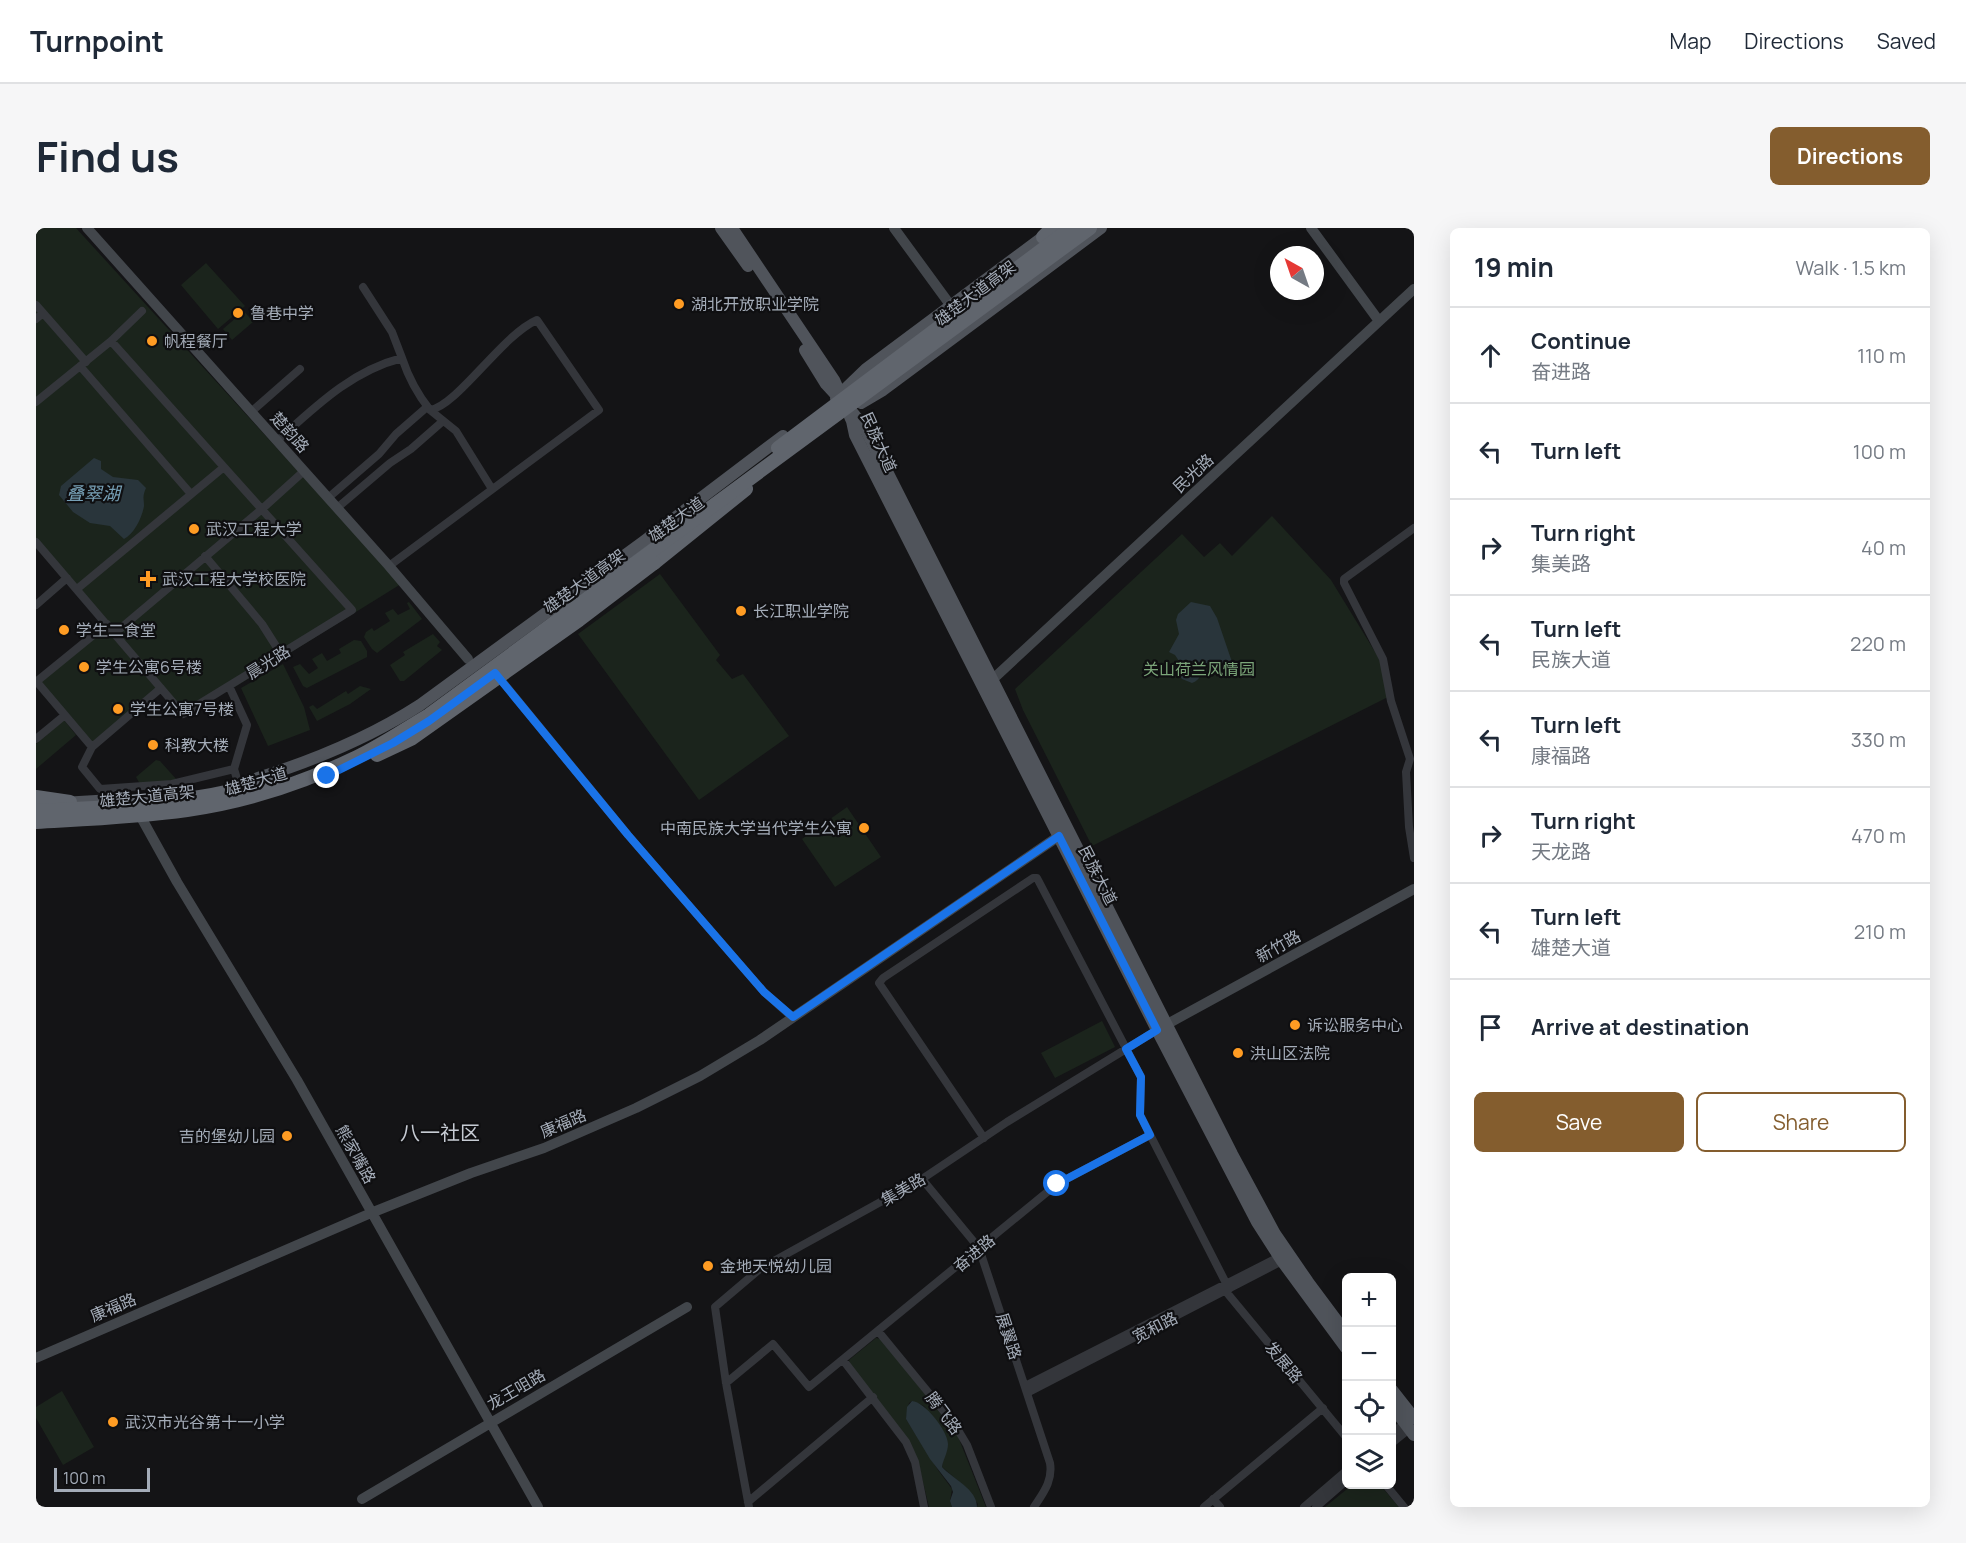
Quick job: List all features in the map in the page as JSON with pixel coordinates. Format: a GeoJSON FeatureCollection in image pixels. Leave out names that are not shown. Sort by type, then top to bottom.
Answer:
{"type":"FeatureCollection","features":[{"type":"Feature","properties":{"kind":"highway","name":"雄楚大道高架"},"geometry":{"type":"LineString","coordinates":[[36,811],[134,806],[192,798],[263,783],[302,771],[350,751],[386,731],[425,707],[584,591],[1071,228]]}},
{"type":"Feature","properties":{"kind":"highway","name":"雄楚大道高架"},"geometry":{"type":"LineString","coordinates":[[36,824],[189,810],[255,795],[315,775],[358,756],[429,716],[1090,228]]}},
{"type":"Feature","properties":{"kind":"highway"},"geometry":{"type":"LineString","coordinates":[[315,775],[374,756],[411,739],[579,620],[654,563],[747,487]]}},
{"type":"Feature","properties":{"kind":"highway"},"geometry":{"type":"LineString","coordinates":[[36,798],[70,802]]}},
{"type":"Feature","properties":{"kind":"main road","name":"民族大道"},"geometry":{"type":"LineString","coordinates":[[721,228],[770,297],[826,384],[865,428],[992,680],[1257,1222],[1280,1259],[1342,1341]]}},
{"type":"Feature","properties":{"kind":"main road","name":"民族大道"},"geometry":{"type":"LineString","coordinates":[[732,228],[834,380],[855,435],[1059,836],[1275,1234],[1342,1327]]}},
{"type":"Feature","properties":{"kind":"main road","name":"雄楚大道"},"geometry":{"type":"LineString","coordinates":[[36,824],[142,819],[230,806],[274,795],[336,772],[393,743],[429,721],[747,487],[844,403],[866,369],[1047,232],[1059,228]]}},
{"type":"Feature","properties":{"kind":"main road","name":"雄楚大道"},"geometry":{"type":"LineString","coordinates":[[36,804],[149,797],[232,783],[292,767],[346,746],[389,725],[844,403],[883,390],[1101,228]]}},
{"type":"Feature","properties":{"kind":"main road"},"geometry":{"type":"LineString","coordinates":[[230,806],[240,796],[239,790],[232,783]]}},
{"type":"Feature","properties":{"kind":"main road"},"geometry":{"type":"LineString","coordinates":[[1396,1397],[1411,1424]]}},
{"type":"Feature","properties":{"kind":"main road"},"geometry":{"type":"LineString","coordinates":[[1396,1410],[1411,1424]]}},
{"type":"Feature","properties":{"kind":"street","name":"楚韵路"},"geometry":{"type":"LineString","coordinates":[[87,228],[389,566],[468,658]]}},
{"type":"Feature","properties":{"kind":"street"},"geometry":{"type":"LineString","coordinates":[[894,228],[951,306]]}},
{"type":"Feature","properties":{"kind":"street"},"geometry":{"type":"LineString","coordinates":[[1311,228],[1379,321]]}},
{"type":"Feature","properties":{"kind":"street"},"geometry":{"type":"LineString","coordinates":[[363,287],[392,332],[407,372],[429,408],[456,431],[492,489]]}},
{"type":"Feature","properties":{"kind":"street","name":"民光路"},"geometry":{"type":"LineString","coordinates":[[992,680],[1414,289]]}},
{"type":"Feature","properties":{"kind":"street"},"geometry":{"type":"LineString","coordinates":[[36,305],[191,494]]}},
{"type":"Feature","properties":{"kind":"street"},"geometry":{"type":"LineString","coordinates":[[36,402],[111,341],[142,311]]}},
{"type":"Feature","properties":{"kind":"street"},"geometry":{"type":"LineString","coordinates":[[36,319],[43,313]]}},
{"type":"Feature","properties":{"kind":"street"},"geometry":{"type":"LineString","coordinates":[[328,498],[379,454],[396,434],[429,408],[437,409],[464,385],[509,338],[537,320],[599,410],[389,566]]}},
{"type":"Feature","properties":{"kind":"street"},"geometry":{"type":"LineString","coordinates":[[111,341],[262,509]]}},
{"type":"Feature","properties":{"kind":"street"},"geometry":{"type":"LineString","coordinates":[[277,441],[344,383],[402,358]]}},
{"type":"Feature","properties":{"kind":"street"},"geometry":{"type":"LineString","coordinates":[[251,412],[300,369]]}},
{"type":"Feature","properties":{"kind":"street"},"geometry":{"type":"LineString","coordinates":[[337,508],[443,421]]}},
{"type":"Feature","properties":{"kind":"street"},"geometry":{"type":"LineString","coordinates":[[77,589],[224,467]]}},
{"type":"Feature","properties":{"kind":"street"},"geometry":{"type":"LineString","coordinates":[[115,633],[304,471]]}},
{"type":"Feature","properties":{"kind":"street","name":"晨光路"},"geometry":{"type":"LineString","coordinates":[[161,688],[183,714],[352,610],[262,509]]}},
{"type":"Feature","properties":{"kind":"street"},"geometry":{"type":"LineString","coordinates":[[1414,528],[1344,579],[1383,659],[1391,701],[1410,759],[1406,772],[1409,827],[1414,858]]}},
{"type":"Feature","properties":{"kind":"street"},"geometry":{"type":"LineString","coordinates":[[36,542],[161,688],[92,747],[82,767],[100,789],[172,784],[234,769]]}},
{"type":"Feature","properties":{"kind":"street"},"geometry":{"type":"LineString","coordinates":[[205,556],[262,624],[281,654]]}},
{"type":"Feature","properties":{"kind":"street"},"geometry":{"type":"LineString","coordinates":[[36,604],[67,578]]}},
{"type":"Feature","properties":{"kind":"street"},"geometry":{"type":"LineString","coordinates":[[92,747],[36,682],[107,624]]}},
{"type":"Feature","properties":{"kind":"street"},"geometry":{"type":"LineString","coordinates":[[495,673],[635,843],[764,992],[793,1017]]}},
{"type":"Feature","properties":{"kind":"street"},"geometry":{"type":"LineString","coordinates":[[229,686],[247,725],[232,783]]}},
{"type":"Feature","properties":{"kind":"street"},"geometry":{"type":"LineString","coordinates":[[36,739],[65,715]]}},
{"type":"Feature","properties":{"kind":"street","name":"熊家嘴路"},"geometry":{"type":"LineString","coordinates":[[142,819],[177,882],[297,1080],[538,1507]]}},
{"type":"Feature","properties":{"kind":"street","name":"康福路"},"geometry":{"type":"LineString","coordinates":[[36,1358],[371,1213],[471,1173],[544,1148],[636,1108],[700,1076],[760,1040],[1059,836]]}},
{"type":"Feature","properties":{"kind":"street","name":"发展路"},"geometry":{"type":"LineString","coordinates":[[984,1138],[879,983],[883,978],[1033,878],[1037,878],[1141,1077],[1140,1115],[1226,1287],[1345,1435]]}},
{"type":"Feature","properties":{"kind":"street","name":"新竹路"},"geometry":{"type":"LineString","coordinates":[[1162,1027],[1414,889]]}},
{"type":"Feature","properties":{"kind":"street","name":"集美路"},"geometry":{"type":"LineString","coordinates":[[726,1383],[715,1307],[761,1268],[922,1179],[1162,1027]]}},
{"type":"Feature","properties":{"kind":"street","name":"奋进路"},"geometry":{"type":"LineString","coordinates":[[726,1383],[773,1344],[809,1388],[1057,1184],[1150,1135]]}},
{"type":"Feature","properties":{"kind":"street","name":"展翼路"},"geometry":{"type":"LineString","coordinates":[[922,1179],[979,1248],[1051,1467],[1047,1487],[1034,1507]]}},
{"type":"Feature","properties":{"kind":"street","name":"宽和路"},"geometry":{"type":"LineString","coordinates":[[1026,1389],[1280,1259]]}},
{"type":"Feature","properties":{"kind":"street","name":"龙王咀路"},"geometry":{"type":"LineString","coordinates":[[362,1499],[687,1307]]}},
{"type":"Feature","properties":{"kind":"street","name":"腾飞路"},"geometry":{"type":"LineString","coordinates":[[878,1332],[955,1425],[966,1445],[991,1507]]}},
{"type":"Feature","properties":{"kind":"street"},"geometry":{"type":"LineString","coordinates":[[843,1360],[897,1428],[909,1448],[924,1507]]}},
{"type":"Feature","properties":{"kind":"street"},"geometry":{"type":"LineString","coordinates":[[726,1383],[748,1505]]}},
{"type":"Feature","properties":{"kind":"street"},"geometry":{"type":"LineString","coordinates":[[748,1505],[873,1397]]}},
{"type":"Feature","properties":{"kind":"street"},"geometry":{"type":"LineString","coordinates":[[1204,1507],[1323,1408]]}},
{"type":"Feature","properties":{"kind":"street"},"geometry":{"type":"LineString","coordinates":[[1396,1432],[1411,1424]]}},
{"type":"Feature","properties":{"kind":"street"},"geometry":{"type":"LineString","coordinates":[[1396,1439],[1411,1424]]}},
{"type":"Feature","properties":{"kind":"street"},"geometry":{"type":"LineString","coordinates":[[1304,1507],[1342,1475]]}},
{"type":"Feature","properties":{"kind":"street"},"geometry":{"type":"LineString","coordinates":[[1316,1507],[1342,1485]]}},
{"type":"Feature","properties":{"kind":"street"},"geometry":{"type":"LineString","coordinates":[[1388,1489],[1404,1507]]}},
{"type":"Feature","properties":{"kind":"street"},"geometry":{"type":"LineString","coordinates":[[1213,1499],[1220,1507]]}},
{"type":"Feature","properties":{"kind":"green space","name":"武汉工程大学"},"geometry":{"type":"Polygon","coordinates":[[[36,228],[76,228],[401,584],[235,687],[229,686],[183,714],[162,689],[92,747],[37,682],[107,624],[36,542],[36,228]]]}},
{"type":"Feature","properties":{"kind":"green space"},"geometry":{"type":"Polygon","coordinates":[[[206,263],[245,306],[218,329],[181,285],[206,263]]]}},
{"type":"Feature","properties":{"kind":"green space"},"geometry":{"type":"Polygon","coordinates":[[[244,311],[253,322],[232,340],[223,329],[244,311]]]}},
{"type":"Feature","properties":{"kind":"green space","name":"关山荷兰风情园"},"geometry":{"type":"Polygon","coordinates":[[[1272,516],[1331,580],[1380,660],[1388,697],[1092,846],[1023,710],[1015,689],[1182,534],[1204,557],[1220,543],[1232,556],[1272,516]]]}},
{"type":"Feature","properties":{"kind":"green space"},"geometry":{"type":"Polygon","coordinates":[[[660,574],[720,655],[716,660],[732,679],[743,674],[789,736],[699,800],[578,634],[660,574]]]}},
{"type":"Feature","properties":{"kind":"green space"},"geometry":{"type":"Polygon","coordinates":[[[409,602],[422,619],[377,653],[364,637],[366,632],[372,628],[374,631],[390,621],[385,613],[393,609],[398,615],[410,609],[407,603],[409,602]]]}},
{"type":"Feature","properties":{"kind":"green space"},"geometry":{"type":"Polygon","coordinates":[[[433,634],[440,642],[437,646],[442,650],[404,681],[400,681],[390,665],[405,655],[403,652],[433,634]]]}},
{"type":"Feature","properties":{"kind":"green space"},"geometry":{"type":"Polygon","coordinates":[[[354,640],[361,641],[367,651],[367,657],[307,688],[303,686],[293,667],[300,664],[309,674],[318,668],[312,659],[322,653],[327,661],[341,653],[339,649],[354,640]]]}},
{"type":"Feature","properties":{"kind":"green space"},"geometry":{"type":"Polygon","coordinates":[[[283,664],[304,707],[310,730],[268,746],[241,688],[283,664]]]}},
{"type":"Feature","properties":{"kind":"green space"},"geometry":{"type":"Polygon","coordinates":[[[360,686],[371,689],[350,704],[317,721],[309,707],[313,705],[317,709],[346,691],[348,694],[360,686]]]}},
{"type":"Feature","properties":{"kind":"green space"},"geometry":{"type":"Polygon","coordinates":[[[64,720],[76,735],[36,769],[36,744],[64,720]]]}},
{"type":"Feature","properties":{"kind":"green space"},"geometry":{"type":"Polygon","coordinates":[[[156,760],[160,761],[177,780],[140,784],[136,777],[156,760]]]}},
{"type":"Feature","properties":{"kind":"green space"},"geometry":{"type":"Polygon","coordinates":[[[847,807],[881,857],[835,887],[802,839],[847,807]]]}},
{"type":"Feature","properties":{"kind":"green space"},"geometry":{"type":"Polygon","coordinates":[[[1102,1021],[1115,1047],[1055,1078],[1041,1053],[1102,1021]]]}},
{"type":"Feature","properties":{"kind":"green space"},"geometry":{"type":"Polygon","coordinates":[[[876,1338],[881,1339],[957,1434],[986,1507],[977,1507],[978,1504],[963,1485],[942,1467],[946,1436],[924,1406],[912,1401],[909,1403],[906,1419],[952,1489],[950,1501],[952,1507],[929,1507],[919,1465],[909,1441],[850,1364],[849,1360],[876,1338]]]}},
{"type":"Feature","properties":{"kind":"green space"},"geometry":{"type":"Polygon","coordinates":[[[62,1391],[94,1447],[63,1465],[36,1418],[36,1407],[62,1391]]]}},
{"type":"Feature","properties":{"kind":"green space"},"geometry":{"type":"Polygon","coordinates":[[[1347,1489],[1383,1489],[1399,1507],[1325,1507],[1347,1489]]]}},
{"type":"Feature","properties":{"kind":"water","name":"叠翠湖"},"geometry":{"type":"Polygon","coordinates":[[[94,458],[101,461],[101,469],[113,477],[138,480],[146,488],[144,506],[139,520],[134,530],[124,539],[110,526],[90,523],[73,512],[59,495],[61,486],[94,458]]]}},
{"type":"Feature","properties":{"kind":"water"},"geometry":{"type":"Polygon","coordinates":[[[1191,602],[1210,606],[1217,618],[1232,662],[1224,676],[1216,666],[1211,665],[1192,683],[1182,679],[1177,672],[1179,661],[1169,652],[1179,634],[1176,620],[1178,614],[1191,602]]]}},
{"type":"Feature","properties":{"kind":"water"},"geometry":{"type":"Polygon","coordinates":[[[912,1401],[923,1406],[940,1425],[948,1444],[942,1467],[969,1490],[977,1507],[952,1507],[951,1486],[930,1459],[906,1419],[907,1407],[912,1401]]]}},
{"type":"Feature","properties":{"kind":"place","name":"湖北开放职业学院"},"geometry":{"type":"Point","coordinates":[679,304]}},
{"type":"Feature","properties":{"kind":"place","name":"鲁巷中学"},"geometry":{"type":"Point","coordinates":[238,313]}},
{"type":"Feature","properties":{"kind":"place","name":"帆程餐厅"},"geometry":{"type":"Point","coordinates":[152,341]}},
{"type":"Feature","properties":{"kind":"place","name":"武汉工程大学"},"geometry":{"type":"Point","coordinates":[194,529]}},
{"type":"Feature","properties":{"kind":"place","name":"武汉工程大学校医院"},"geometry":{"type":"Point","coordinates":[148,579]}},
{"type":"Feature","properties":{"kind":"place","name":"长江职业学院"},"geometry":{"type":"Point","coordinates":[741,611]}},
{"type":"Feature","properties":{"kind":"place","name":"学生二食堂"},"geometry":{"type":"Point","coordinates":[64,630]}},
{"type":"Feature","properties":{"kind":"place","name":"学生公寓6号楼"},"geometry":{"type":"Point","coordinates":[84,667]}},
{"type":"Feature","properties":{"kind":"place","name":"学生公寓7号楼"},"geometry":{"type":"Point","coordinates":[118,709]}},
{"type":"Feature","properties":{"kind":"place","name":"科教大楼"},"geometry":{"type":"Point","coordinates":[153,745]}},
{"type":"Feature","properties":{"kind":"place","name":"中南民族大学当代学生公寓"},"geometry":{"type":"Point","coordinates":[864,828]}},
{"type":"Feature","properties":{"kind":"place","name":"诉讼服务中心"},"geometry":{"type":"Point","coordinates":[1295,1025]}},
{"type":"Feature","properties":{"kind":"place","name":"洪山区法院"},"geometry":{"type":"Point","coordinates":[1238,1053]}},
{"type":"Feature","properties":{"kind":"place","name":"吉的堡幼儿园"},"geometry":{"type":"Point","coordinates":[287,1136]}},
{"type":"Feature","properties":{"kind":"place","name":"金地天悦幼儿园"},"geometry":{"type":"Point","coordinates":[708,1266]}},
{"type":"Feature","properties":{"kind":"place","name":"武汉市光谷第十一小学"},"geometry":{"type":"Point","coordinates":[113,1422]}},
{"type":"Feature","properties":{"kind":"district","name":"八一社区"},"geometry":{"type":"Point","coordinates":[440,1133]}},
{"type":"Feature","properties":{"kind":"route"},"geometry":{"type":"LineString","coordinates":[[327,776],[393,743],[429,721],[495,673],[628,835],[764,992],[793,1017],[1059,836],[1157,1030],[1126,1049],[1141,1077],[1140,1115],[1150,1135],[1057,1184]]}}]}
